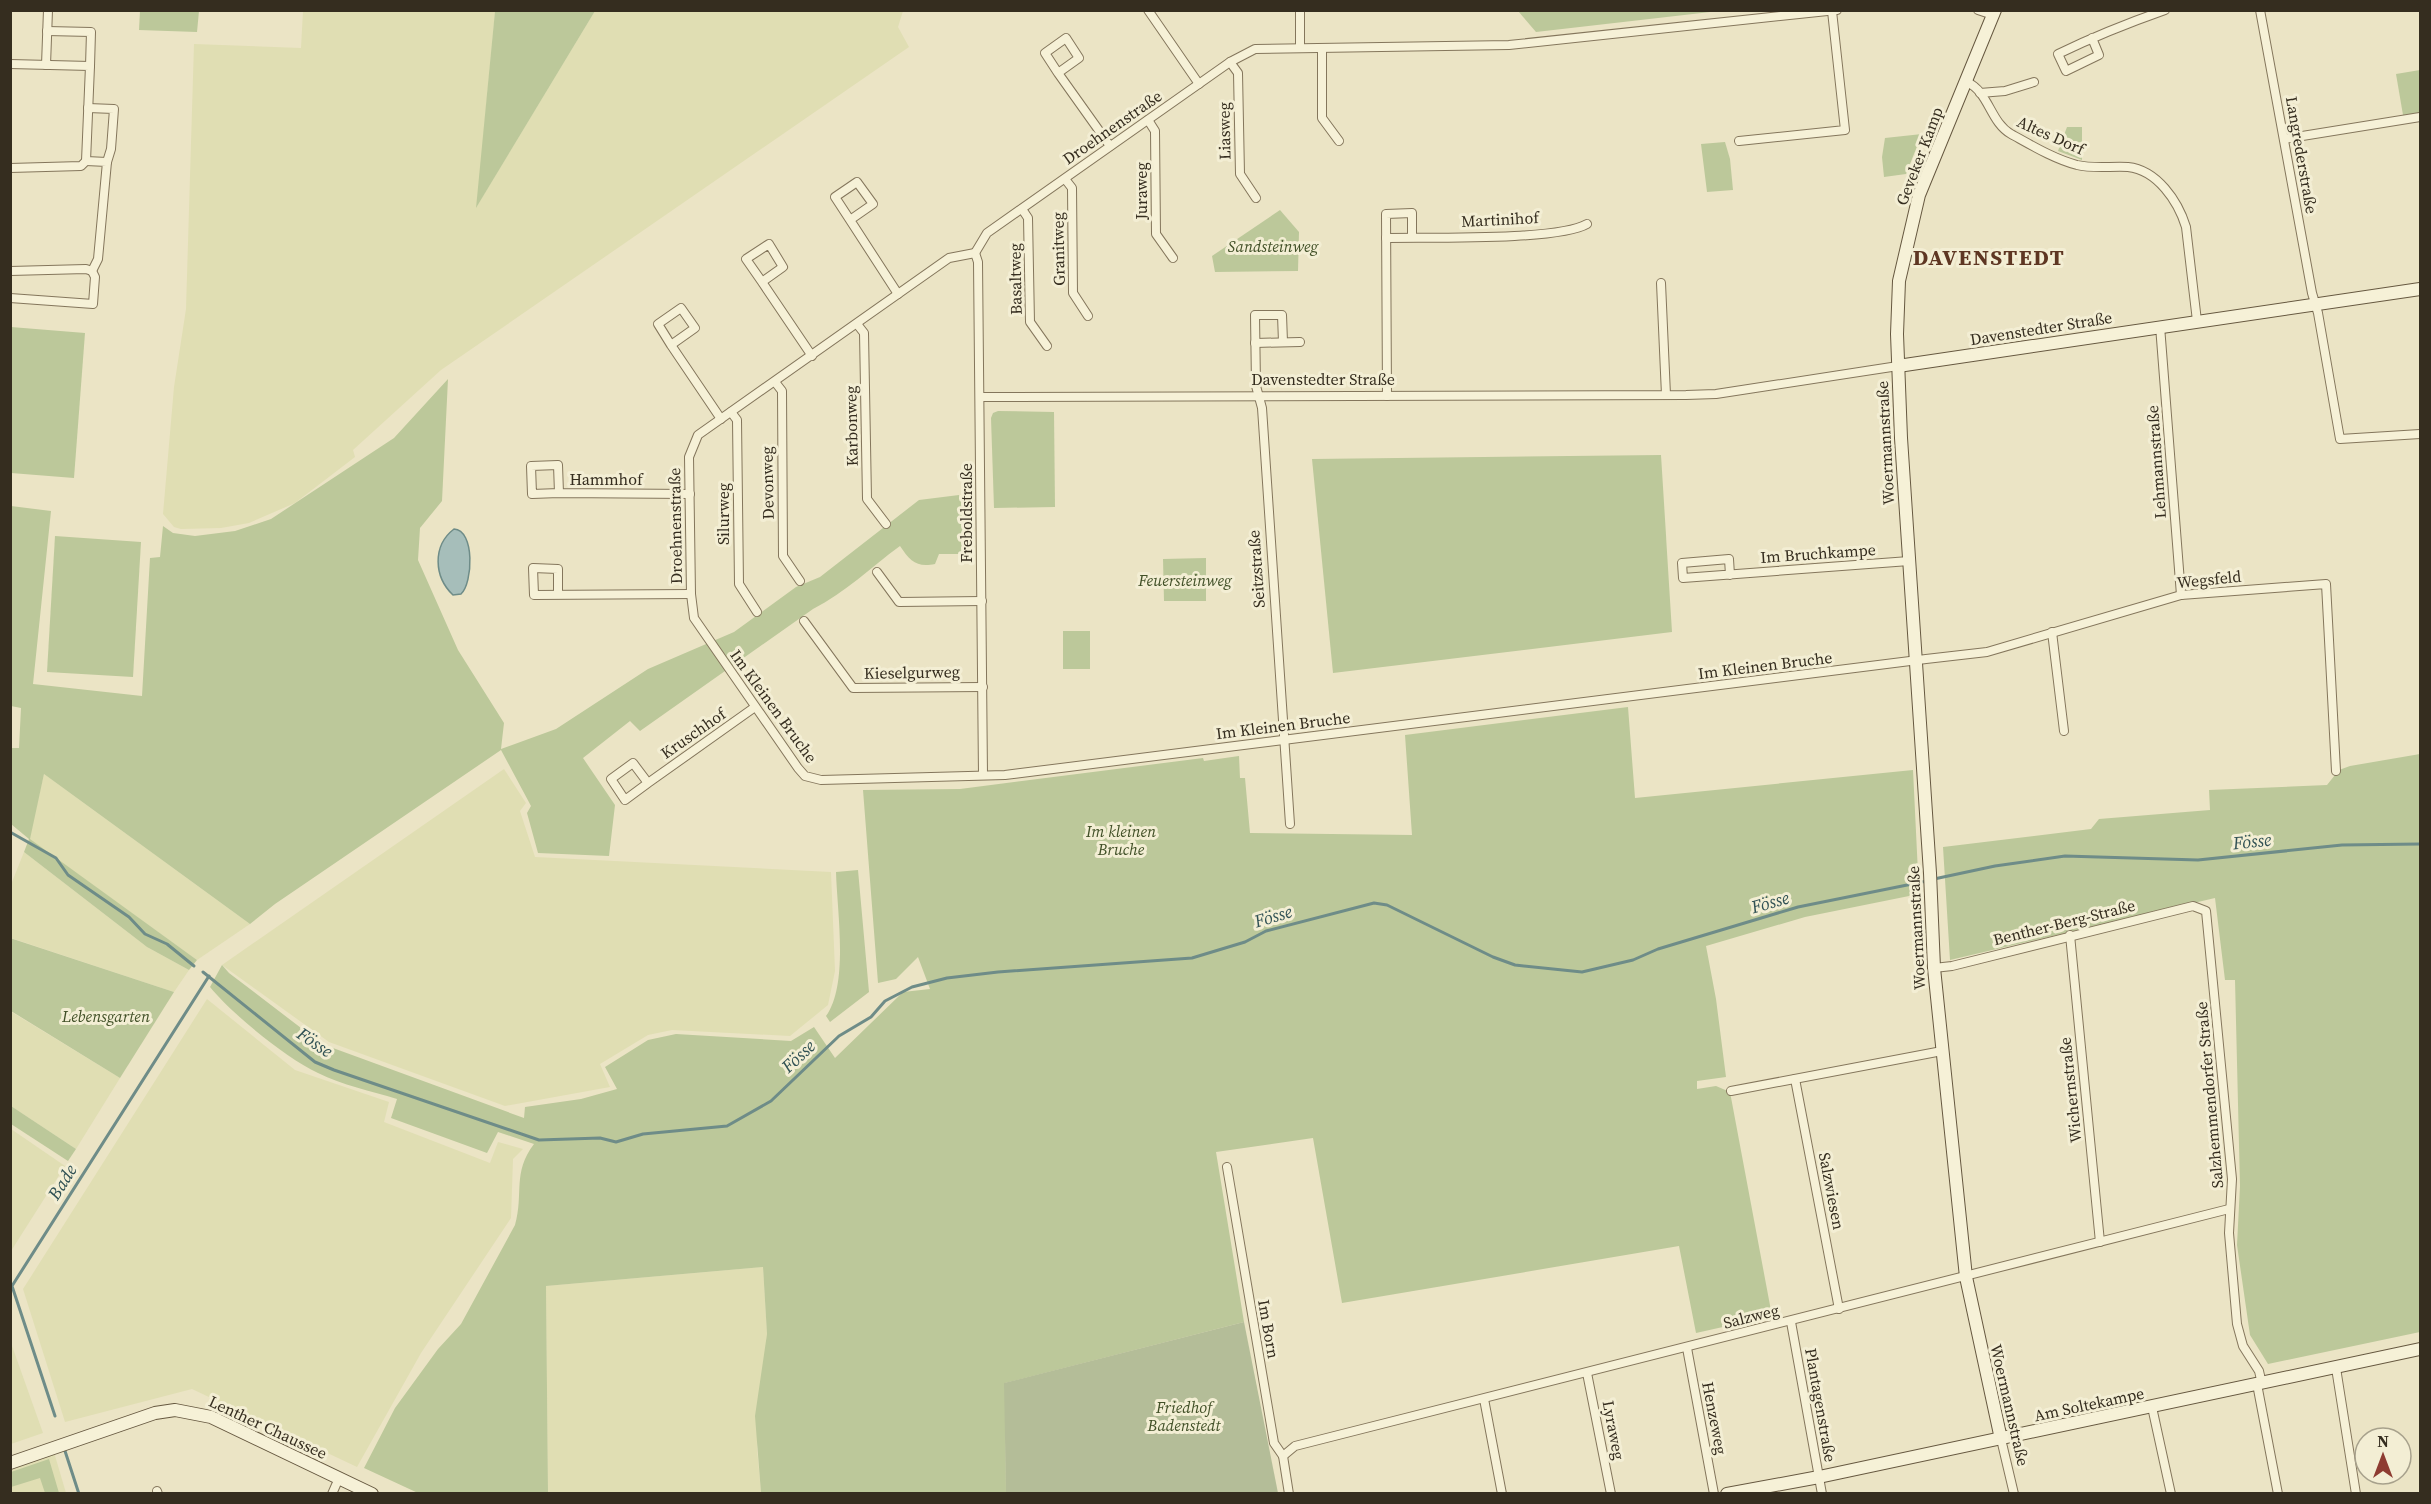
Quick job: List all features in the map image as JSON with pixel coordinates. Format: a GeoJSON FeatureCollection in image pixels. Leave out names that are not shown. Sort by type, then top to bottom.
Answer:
{"type":"FeatureCollection","features":[{"type":"Feature","properties":{"kind":"street"},"geometry":{"type":"LineString","coordinates":[[46,65],[48,10]]}},
{"type":"Feature","properties":{"kind":"street"},"geometry":{"type":"LineString","coordinates":[[1148,10],[1199,84]]}},
{"type":"Feature","properties":{"kind":"street"},"geometry":{"type":"LineString","coordinates":[[1300,10],[1300,48]]}},
{"type":"Feature","properties":{"kind":"street","name":"Droehnenstraße"},"geometry":{"type":"LineString","coordinates":[[717,652],[694,618],[691,594],[690,457],[692,444],[698,435],[949,258],[975,253],[987,233],[1230,62],[1255,48],[1509,45],[1837,10]]}},
{"type":"Feature","properties":{"kind":"street"},"geometry":{"type":"LineString","coordinates":[[1978,10],[1994,13]]}},
{"type":"Feature","properties":{"kind":"street"},"geometry":{"type":"LineString","coordinates":[[2092,38],[2099,55],[2066,71],[2058,54],[2092,38],[2165,10]]}},
{"type":"Feature","properties":{"kind":"street","name":"Langrederstraße"},"geometry":{"type":"LineString","coordinates":[[2260,10],[2340,439],[2421,434]]}},
{"type":"Feature","properties":{"kind":"street"},"geometry":{"type":"LineString","coordinates":[[1738,141],[1845,130],[1832,11]]}},
{"type":"Feature","properties":{"kind":"street","name":"Geveker Kamp"},"geometry":{"type":"LineString","coordinates":[[1898,360],[1899,281],[1912,220],[1928,172],[1994,13]]}},
{"type":"Feature","properties":{"kind":"street"},"geometry":{"type":"LineString","coordinates":[[10,168],[81,166],[86,161],[91,32],[47,31]]}},
{"type":"Feature","properties":{"kind":"street"},"geometry":{"type":"LineString","coordinates":[[1322,48],[1322,118],[1339,141]]}},
{"type":"Feature","properties":{"kind":"street","name":"Liasweg"},"geometry":{"type":"LineString","coordinates":[[1230,62],[1238,73],[1240,174],[1256,198]]}},
{"type":"Feature","properties":{"kind":"street"},"geometry":{"type":"LineString","coordinates":[[10,64],[90,66]]}},
{"type":"Feature","properties":{"kind":"street"},"geometry":{"type":"LineString","coordinates":[[1058,73],[1110,147]]}},
{"type":"Feature","properties":{"kind":"street","name":"Altes Dorf"},"geometry":{"type":"LineString","coordinates":[[1967,82],[1976,86],[2002,129],[2018,138],[2066,161],[2091,168],[2130,167],[2151,176],[2161,185],[2182,215],[2186,227],[2197,321]]}},
{"type":"Feature","properties":{"kind":"street","name":"Altes Dorf"},"geometry":{"type":"LineString","coordinates":[[1980,93],[2005,91],[2034,82]]}},
{"type":"Feature","properties":{"kind":"street"},"geometry":{"type":"LineString","coordinates":[[88,108],[114,109],[98,259],[92,271]]}},
{"type":"Feature","properties":{"kind":"street"},"geometry":{"type":"LineString","coordinates":[[2284,139],[2421,117]]}},
{"type":"Feature","properties":{"kind":"street","name":"Juraweg"},"geometry":{"type":"LineString","coordinates":[[1148,120],[1155,130],[1156,234],[1173,258]]}},
{"type":"Feature","properties":{"kind":"street"},"geometry":{"type":"LineString","coordinates":[[86,161],[107,162]]}},
{"type":"Feature","properties":{"kind":"street","name":"Granitweg"},"geometry":{"type":"LineString","coordinates":[[1065,178],[1072,188],[1073,292],[1088,316]]}},
{"type":"Feature","properties":{"kind":"street"},"geometry":{"type":"LineString","coordinates":[[850,220],[873,204],[857,182],[835,197],[898,294]]}},
{"type":"Feature","properties":{"kind":"street","name":"Basaltweg"},"geometry":{"type":"LineString","coordinates":[[1022,209],[1028,218],[1030,322],[1047,346]]}},
{"type":"Feature","properties":{"kind":"street"},"geometry":{"type":"LineString","coordinates":[[1387,396],[1386,214],[1412,213],[1412,237]]}},
{"type":"Feature","properties":{"kind":"street","name":"Martinihof"},"geometry":{"type":"LineString","coordinates":[[1386,238],[1577,230],[1587,224]]}},
{"type":"Feature","properties":{"kind":"street"},"geometry":{"type":"LineString","coordinates":[[762,282],[783,267],[769,244],[746,259],[812,356]]}},
{"type":"Feature","properties":{"kind":"street","name":"Freboldstraße"},"geometry":{"type":"LineString","coordinates":[[975,253],[978,262],[981,397],[983,775]]}},
{"type":"Feature","properties":{"kind":"street"},"geometry":{"type":"LineString","coordinates":[[10,271],[86,268],[92,271],[95,277],[93,304],[10,298]]}},
{"type":"Feature","properties":{"kind":"street"},"geometry":{"type":"LineString","coordinates":[[1661,283],[1666,395]]}},
{"type":"Feature","properties":{"kind":"street","name":"Davenstedter Straße"},"geometry":{"type":"LineString","coordinates":[[981,397],[1716,394],[1898,360],[2421,289]]}},
{"type":"Feature","properties":{"kind":"street"},"geometry":{"type":"LineString","coordinates":[[671,345],[695,327],[681,308],[658,324],[671,345],[721,419]]}},
{"type":"Feature","properties":{"kind":"street"},"geometry":{"type":"LineString","coordinates":[[1258,396],[1255,315],[1282,315],[1282,342]]}},
{"type":"Feature","properties":{"kind":"street","name":"Karbonweg"},"geometry":{"type":"LineString","coordinates":[[857,324],[864,333],[867,499],[886,524]]}},
{"type":"Feature","properties":{"kind":"street","name":"Lehmannstraße"},"geometry":{"type":"LineString","coordinates":[[2160,326],[2181,595]]}},
{"type":"Feature","properties":{"kind":"street"},"geometry":{"type":"LineString","coordinates":[[1255,343],[1300,342]]}},
{"type":"Feature","properties":{"kind":"street","name":"Woermannstraße"},"geometry":{"type":"LineString","coordinates":[[1898,360],[1934,968],[1942,1051],[1966,1277],[2014,1494]]}},
{"type":"Feature","properties":{"kind":"street","name":"Devonweg"},"geometry":{"type":"LineString","coordinates":[[775,382],[782,391],[783,556],[800,582]]}},
{"type":"Feature","properties":{"kind":"street","name":"Seitzstraße"},"geometry":{"type":"LineString","coordinates":[[1258,396],[1262,408],[1290,824]]}},
{"type":"Feature","properties":{"kind":"street","name":"Silurweg"},"geometry":{"type":"LineString","coordinates":[[731,412],[737,420],[738,584],[757,612]]}},
{"type":"Feature","properties":{"kind":"street","name":"Hammhof"},"geometry":{"type":"LineString","coordinates":[[559,493],[558,465],[531,466],[531,494],[690,494]]}},
{"type":"Feature","properties":{"kind":"street","name":"Im Bruchkampe"},"geometry":{"type":"LineString","coordinates":[[1730,575],[1729,559],[1682,563],[1683,578],[1730,575],[1909,561]]}},
{"type":"Feature","properties":{"kind":"street"},"geometry":{"type":"LineString","coordinates":[[877,572],[899,602],[982,601]]}},
{"type":"Feature","properties":{"kind":"street","name":"Wegsfeld"},"geometry":{"type":"LineString","coordinates":[[1916,660],[1987,651],[2181,595],[2326,584],[2336,771]]}},
{"type":"Feature","properties":{"kind":"street"},"geometry":{"type":"LineString","coordinates":[[558,595],[691,594]]}},
{"type":"Feature","properties":{"kind":"street","name":"Kieselgurweg"},"geometry":{"type":"LineString","coordinates":[[804,621],[853,688],[983,687]]}},
{"type":"Feature","properties":{"kind":"street"},"geometry":{"type":"LineString","coordinates":[[2052,632],[2064,731]]}},
{"type":"Feature","properties":{"kind":"street","name":"Im Kleinen Bruche"},"geometry":{"type":"LineString","coordinates":[[717,652],[798,768],[812,779],[1005,776],[1916,660]]}},
{"type":"Feature","properties":{"kind":"street","name":"Kruschhof"},"geometry":{"type":"LineString","coordinates":[[648,783],[633,763],[612,779],[625,800],[755,707]]}},
{"type":"Feature","properties":{"kind":"street","name":"Benther-Berg-Straße"},"geometry":{"type":"LineString","coordinates":[[1934,968],[1952,966],[2193,906],[2202,907]]}},
{"type":"Feature","properties":{"kind":"street","name":"Salzhemmendorfer Straße"},"geometry":{"type":"LineString","coordinates":[[2202,907],[2208,917],[2229,1143],[2232,1179],[2229,1209],[2237,1324],[2243,1346],[2259,1371],[2278,1494]]}},
{"type":"Feature","properties":{"kind":"street","name":"Wichernstraße"},"geometry":{"type":"LineString","coordinates":[[2070,935],[2100,1242]]}},
{"type":"Feature","properties":{"kind":"street"},"geometry":{"type":"LineString","coordinates":[[1731,1091],[1942,1051]]}},
{"type":"Feature","properties":{"kind":"street","name":"Salzwiesen"},"geometry":{"type":"LineString","coordinates":[[1795,1078],[1839,1309]]}},
{"type":"Feature","properties":{"kind":"street","name":"Im Born"},"geometry":{"type":"LineString","coordinates":[[1227,1167],[1274,1443],[1283,1456],[1289,1494]]}},
{"type":"Feature","properties":{"kind":"street","name":"Salzweg"},"geometry":{"type":"LineString","coordinates":[[1283,1456],[1295,1446],[1791,1322],[2229,1209]]}},
{"type":"Feature","properties":{"kind":"street","name":"Plantagenstraße"},"geometry":{"type":"LineString","coordinates":[[1791,1322],[1822,1494]]}},
{"type":"Feature","properties":{"kind":"street","name":"Henzeweg"},"geometry":{"type":"LineString","coordinates":[[1686,1348],[1714,1494]]}},
{"type":"Feature","properties":{"kind":"street","name":"Am Soltekampe"},"geometry":{"type":"LineString","coordinates":[[1728,1494],[2001,1439],[2421,1349]]}},
{"type":"Feature","properties":{"kind":"street"},"geometry":{"type":"LineString","coordinates":[[2337,1368],[2356,1494]]}},
{"type":"Feature","properties":{"kind":"street","name":"Lyraweg"},"geometry":{"type":"LineString","coordinates":[[1587,1373],[1611,1494]]}},
{"type":"Feature","properties":{"kind":"street"},"geometry":{"type":"LineString","coordinates":[[1484,1399],[1502,1494]]}},
{"type":"Feature","properties":{"kind":"street"},"geometry":{"type":"LineString","coordinates":[[2152,1407],[2170,1494]]}},
{"type":"Feature","properties":{"kind":"street","name":"Lenther Chaussee"},"geometry":{"type":"LineString","coordinates":[[10,1463],[155,1413],[175,1410],[211,1416],[372,1494]]}},
{"type":"Feature","properties":{"kind":"street"},"geometry":{"type":"LineString","coordinates":[[332,1494],[339,1478]]}},
{"type":"Feature","properties":{"kind":"shaded area"},"geometry":{"type":"Polygon","coordinates":[[[303,11],[495,11],[477,206],[595,11],[903,11],[898,27],[909,47],[441,370],[353,450],[355,457],[295,503],[249,523],[221,528],[181,529],[174,527],[163,514],[174,387],[186,309],[194,44],[301,48],[303,11]]]}},
{"type":"Feature","properties":{"kind":"shaded area"},"geometry":{"type":"Polygon","coordinates":[[[504,769],[526,803],[520,811],[535,857],[831,872],[835,971],[828,1005],[790,1036],[672,1030],[648,1035],[600,1064],[610,1087],[505,1106],[329,1042],[222,965],[504,769]]]}},
{"type":"Feature","properties":{"kind":"shaded area"},"geometry":{"type":"Polygon","coordinates":[[[44,774],[250,924],[197,960],[29,839],[44,774]]]}},
{"type":"Feature","properties":{"kind":"shaded area"},"geometry":{"type":"Polygon","coordinates":[[[24,852],[147,947],[189,970],[174,992],[11,938],[10,887],[24,852]]]}},
{"type":"Feature","properties":{"kind":"shaded area"},"geometry":{"type":"Polygon","coordinates":[[[207,999],[295,1070],[389,1102],[384,1122],[490,1163],[498,1142],[523,1149],[513,1159],[511,1218],[421,1353],[357,1467],[192,1389],[65,1422],[23,1289],[207,999]]]}},
{"type":"Feature","properties":{"kind":"shaded area"},"geometry":{"type":"Polygon","coordinates":[[[10,1011],[120,1078],[76,1149],[11,1106],[10,1011]]]}},
{"type":"Feature","properties":{"kind":"shaded area"},"geometry":{"type":"Polygon","coordinates":[[[11,1129],[65,1166],[11,1251],[11,1129]]]}},
{"type":"Feature","properties":{"kind":"shaded area"},"geometry":{"type":"Polygon","coordinates":[[[763,1267],[767,1334],[757,1448],[761,1493],[548,1493],[546,1286],[763,1267]]]}},
{"type":"Feature","properties":{"kind":"shaded area"},"geometry":{"type":"Polygon","coordinates":[[[11,1343],[43,1433],[10,1444],[11,1343]]]}},
{"type":"Feature","properties":{"kind":"shaded area"},"geometry":{"type":"Polygon","coordinates":[[[53,1449],[66,1493],[11,1493],[10,1463],[53,1449]]]}},
{"type":"Feature","properties":{"kind":"green space"},"geometry":{"type":"Polygon","coordinates":[[[140,11],[199,11],[197,32],[139,30],[140,11]]]}},
{"type":"Feature","properties":{"kind":"green space"},"geometry":{"type":"Polygon","coordinates":[[[495,11],[595,11],[476,208],[495,11]]]}},
{"type":"Feature","properties":{"kind":"green space"},"geometry":{"type":"Polygon","coordinates":[[[1518,11],[1719,11],[1536,32],[1518,11]]]}},
{"type":"Feature","properties":{"kind":"green space"},"geometry":{"type":"Polygon","coordinates":[[[2420,70],[2420,113],[2403,115],[2396,74],[2420,70]]]}},
{"type":"Feature","properties":{"kind":"green space"},"geometry":{"type":"Polygon","coordinates":[[[2067,127],[2082,127],[2082,160],[2058,151],[2067,127]]]}},
{"type":"Feature","properties":{"kind":"green space"},"geometry":{"type":"Polygon","coordinates":[[[1922,134],[1906,174],[1884,177],[1882,157],[1885,138],[1922,134]]]}},
{"type":"Feature","properties":{"kind":"green space"},"geometry":{"type":"Polygon","coordinates":[[[1725,142],[1730,159],[1733,190],[1707,192],[1701,144],[1725,142]]]}},
{"type":"Feature","properties":{"kind":"green space","name":"Sandsteinweg"},"geometry":{"type":"Polygon","coordinates":[[[1280,210],[1299,232],[1298,271],[1215,272],[1212,256],[1280,210]]]}},
{"type":"Feature","properties":{"kind":"green space"},"geometry":{"type":"Polygon","coordinates":[[[11,327],[85,333],[74,478],[11,473],[11,327]]]}},
{"type":"Feature","properties":{"kind":"green space"},"geometry":{"type":"Polygon","coordinates":[[[448,379],[442,501],[420,528],[418,560],[458,650],[504,723],[501,749],[556,729],[648,669],[734,632],[796,587],[820,577],[919,500],[959,495],[966,520],[966,554],[939,554],[935,564],[923,565],[907,556],[900,546],[836,595],[640,731],[630,721],[583,758],[615,805],[609,856],[538,853],[527,813],[531,806],[501,750],[275,904],[250,924],[44,774],[30,839],[197,960],[189,970],[147,947],[24,852],[29,839],[11,824],[10,748],[19,748],[21,708],[11,706],[11,506],[51,511],[33,684],[142,696],[150,558],[160,557],[163,526],[173,533],[195,536],[235,531],[271,519],[394,438],[448,379]]]}},
{"type":"Feature","properties":{"kind":"green space"},"geometry":{"type":"Polygon","coordinates":[[[998,411],[1054,412],[1055,507],[994,508],[991,418],[993,413],[998,411]]]}},
{"type":"Feature","properties":{"kind":"green space"},"geometry":{"type":"Polygon","coordinates":[[[1661,455],[1672,632],[1333,673],[1312,459],[1661,455]]]}},
{"type":"Feature","properties":{"kind":"green space"},"geometry":{"type":"Polygon","coordinates":[[[55,536],[141,542],[133,677],[47,672],[55,536]]]}},
{"type":"Feature","properties":{"kind":"green space","name":"Feuersteinweg"},"geometry":{"type":"Polygon","coordinates":[[[1206,558],[1206,601],[1164,601],[1163,559],[1206,558]]]}},
{"type":"Feature","properties":{"kind":"green space"},"geometry":{"type":"Polygon","coordinates":[[[1063,631],[1090,631],[1090,669],[1063,669],[1063,631]]]}},
{"type":"Feature","properties":{"kind":"green space","name":"Im kleinen Bruche"},"geometry":{"type":"Polygon","coordinates":[[[1628,707],[1635,798],[1913,770],[1919,894],[1805,917],[1706,946],[1716,999],[1726,1077],[1697,1081],[1697,1089],[1716,1086],[1730,1092],[1772,1316],[1696,1333],[1679,1246],[1342,1303],[1313,1138],[1216,1152],[1244,1322],[1005,1383],[1006,1493],[761,1493],[755,1416],[767,1334],[763,1267],[546,1286],[548,1493],[418,1493],[364,1468],[395,1408],[438,1349],[461,1324],[515,1225],[523,1164],[534,1144],[498,1132],[487,1153],[391,1118],[397,1099],[337,1081],[305,1066],[260,1034],[232,1010],[210,987],[222,965],[229,973],[322,1044],[524,1118],[525,1107],[581,1099],[617,1089],[605,1067],[648,1040],[676,1034],[791,1041],[814,1027],[835,1058],[903,992],[930,989],[918,957],[896,979],[878,983],[863,790],[960,789],[1203,758],[1204,761],[1239,756],[1240,778],[1245,778],[1250,833],[1412,835],[1405,735],[1628,707]]]}},
{"type":"Feature","properties":{"kind":"green space"},"geometry":{"type":"Polygon","coordinates":[[[2420,754],[2420,1332],[2268,1364],[2250,1335],[2237,1245],[2240,1186],[2235,980],[2225,980],[2215,898],[1950,960],[1943,847],[2091,829],[2099,819],[2210,810],[2209,790],[2327,785],[2339,770],[2350,766],[2420,754]]]}},
{"type":"Feature","properties":{"kind":"green space"},"geometry":{"type":"Polygon","coordinates":[[[858,870],[869,992],[830,1022],[826,1016],[833,1002],[840,967],[836,872],[858,870]]]}},
{"type":"Feature","properties":{"kind":"green space","name":"Lebensgarten"},"geometry":{"type":"Polygon","coordinates":[[[10,938],[174,992],[120,1078],[11,1011],[10,938]]]}},
{"type":"Feature","properties":{"kind":"green space"},"geometry":{"type":"Polygon","coordinates":[[[11,1106],[76,1149],[68,1161],[11,1124],[11,1106]]]}},
{"type":"Feature","properties":{"kind":"green space","name":"Friedhof Badenstedt"},"geometry":{"type":"Polygon","coordinates":[[[1244,1322],[1278,1493],[1006,1493],[1004,1383],[1244,1322]]]}},
{"type":"Feature","properties":{"kind":"green space"},"geometry":{"type":"Polygon","coordinates":[[[49,1459],[59,1493],[45,1493],[40,1478],[11,1487],[11,1472],[49,1459]]]}},
{"type":"Feature","properties":{"kind":"water"},"geometry":{"type":"Polygon","coordinates":[[[454,529],[466,538],[469,547],[470,569],[465,588],[461,594],[453,595],[442,579],[438,562],[442,544],[454,529]]]}},
{"type":"Feature","properties":{"kind":"waterway","name":"Fösse"},"geometry":{"type":"LineString","coordinates":[[10,832],[56,858],[68,875],[129,917],[145,934],[167,944],[194,966]]}},
{"type":"Feature","properties":{"kind":"waterway","name":"Fösse"},"geometry":{"type":"LineString","coordinates":[[1934,879],[1995,866],[2065,856],[2198,860],[2342,845],[2420,844]]}},
{"type":"Feature","properties":{"kind":"waterway","name":"Fösse"},"geometry":{"type":"LineString","coordinates":[[203,972],[315,1062],[334,1070],[539,1140],[600,1138],[616,1142],[643,1134],[727,1126],[771,1101],[839,1036],[871,1017],[885,1001],[912,987],[947,978],[998,972],[1192,958],[1245,942],[1266,931],[1374,903],[1387,905],[1493,957],[1515,965],[1582,972],[1633,960],[1658,949],[1798,907],[1927,881]]}},
{"type":"Feature","properties":{"kind":"waterway","name":"Bade"},"geometry":{"type":"LineString","coordinates":[[55,1416],[12,1286],[209,976]]}},
{"type":"Feature","properties":{"kind":"waterway","name":"Bade"},"geometry":{"type":"LineString","coordinates":[[65,1451],[79,1494]]}},
{"type":"Feature","properties":{"kind":"district","name":"DAVENSTEDT"},"geometry":{"type":"Point","coordinates":[1989,257]}}]}
